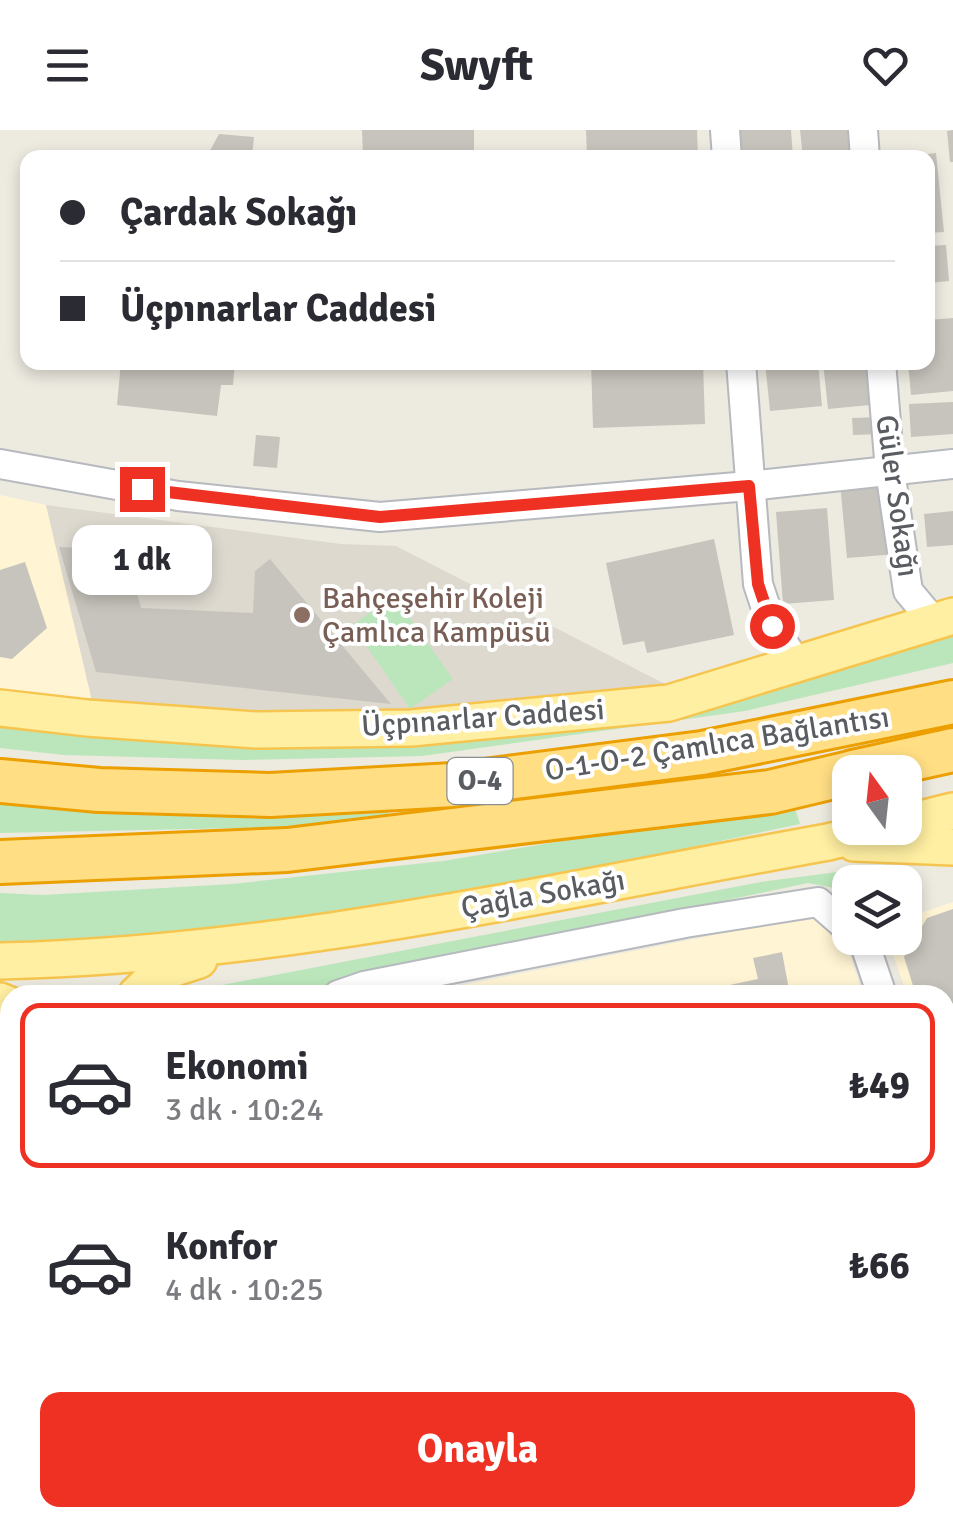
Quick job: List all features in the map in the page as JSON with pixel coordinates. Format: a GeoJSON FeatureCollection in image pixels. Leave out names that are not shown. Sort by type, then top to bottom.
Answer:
{"type":"FeatureCollection","features":[{"type":"Feature","properties":{"kind":"highway","name":"O-1-O-2 Çamlıca Bağlantısı"},"geometry":{"type":"LineString","coordinates":[[0,781],[100,790],[270,795],[454,785],[702,753],[953,702]]}},
{"type":"Feature","properties":{"kind":"highway","name":"O-1-O-2 Çamlıca Bağlantısı"},"geometry":{"type":"LineString","coordinates":[[922,757],[953,750]]}},
{"type":"Feature","properties":{"kind":"highway","name":"O-1-O-2 Çamlıca Bağlantısı"},"geometry":{"type":"LineString","coordinates":[[0,862],[287,850],[770,792],[832,778]]}},
{"type":"Feature","properties":{"kind":"main road","name":"Üçpınarlar Caddesi"},"geometry":{"type":"LineString","coordinates":[[0,708],[257,730],[411,728],[669,703],[943,619]]}},
{"type":"Feature","properties":{"kind":"main road"},"geometry":{"type":"LineString","coordinates":[[922,818],[953,811]]}},
{"type":"Feature","properties":{"kind":"main road"},"geometry":{"type":"LineString","coordinates":[[828,842],[832,841]]}},
{"type":"Feature","properties":{"kind":"main road"},"geometry":{"type":"LineString","coordinates":[[828,842],[953,847]]}},
{"type":"Feature","properties":{"kind":"main road","name":"Çağla Sokağı"},"geometry":{"type":"LineString","coordinates":[[256,941],[470,908],[828,842]]}},
{"type":"Feature","properties":{"kind":"main road"},"geometry":{"type":"LineString","coordinates":[[0,961],[100,959],[256,941]]}},
{"type":"Feature","properties":{"kind":"main road"},"geometry":{"type":"LineString","coordinates":[[146,985],[159,973],[256,941]]}},
{"type":"Feature","properties":{"kind":"street"},"geometry":{"type":"LineString","coordinates":[[742,370],[758,584],[772,626],[798,665]]}},
{"type":"Feature","properties":{"kind":"street","name":"Güler Sokağı"},"geometry":{"type":"LineString","coordinates":[[882,370],[890,471],[908,590],[943,619]]}},
{"type":"Feature","properties":{"kind":"street"},"geometry":{"type":"LineString","coordinates":[[0,464],[178,496],[380,517],[749,486],[953,464]]}},
{"type":"Feature","properties":{"kind":"street","name":"Çağla Sokağı"},"geometry":{"type":"LineString","coordinates":[[369,985],[666,927],[818,902],[832,914]]}},
{"type":"Feature","properties":{"kind":"street"},"geometry":{"type":"LineString","coordinates":[[865,955],[878,985]]}},
{"type":"Feature","properties":{"kind":"shaded area"},"geometry":{"type":"Polygon","coordinates":[[[0,495],[46,505],[94,709],[0,691],[0,495]]]}},
{"type":"Feature","properties":{"kind":"shaded area","name":"Bahçeşehir Koleji Çamlıca Kampüsü"},"geometry":{"type":"Polygon","coordinates":[[[46,505],[341,544],[396,546],[667,685],[402,722],[94,709],[46,505]]]}},
{"type":"Feature","properties":{"kind":"shaded area"},"geometry":{"type":"Polygon","coordinates":[[[953,902],[953,985],[904,985],[893,955],[922,955],[922,912],[953,902]]]}},
{"type":"Feature","properties":{"kind":"shaded area"},"geometry":{"type":"Polygon","coordinates":[[[814,915],[832,932],[832,955],[850,955],[860,985],[463,985],[814,915]]]}},
{"type":"Feature","properties":{"kind":"green space"},"geometry":{"type":"Polygon","coordinates":[[[394,596],[453,679],[410,709],[352,625],[394,596]]]}},
{"type":"Feature","properties":{"kind":"green space"},"geometry":{"type":"Polygon","coordinates":[[[953,636],[953,663],[745,711],[422,756],[242,760],[64,755],[0,748],[0,717],[669,715],[785,688],[953,636]]]}},
{"type":"Feature","properties":{"kind":"green space"},"geometry":{"type":"Polygon","coordinates":[[[0,800],[387,806],[390,819],[244,832],[242,828],[0,833],[0,800]]]}},
{"type":"Feature","properties":{"kind":"green space"},"geometry":{"type":"Polygon","coordinates":[[[793,802],[800,824],[640,858],[259,927],[0,947],[0,893],[43,895],[232,884],[443,861],[793,802]]]}},
{"type":"Feature","properties":{"kind":"green space"},"geometry":{"type":"Polygon","coordinates":[[[832,873],[832,888],[808,883],[332,985],[222,985],[761,882],[832,873]]]}},
{"type":"Feature","properties":{"kind":"building"},"geometry":{"type":"Polygon","coordinates":[[[362,130],[474,130],[474,150],[363,150],[362,130]]]}},
{"type":"Feature","properties":{"kind":"building"},"geometry":{"type":"Polygon","coordinates":[[[586,130],[697,130],[698,150],[587,150],[586,130]]]}},
{"type":"Feature","properties":{"kind":"building"},"geometry":{"type":"Polygon","coordinates":[[[739,130],[791,130],[792,150],[740,150],[739,130]]]}},
{"type":"Feature","properties":{"kind":"building"},"geometry":{"type":"Polygon","coordinates":[[[800,130],[857,130],[854,150],[802,150],[800,130]]]}},
{"type":"Feature","properties":{"kind":"building"},"geometry":{"type":"Polygon","coordinates":[[[953,130],[953,162],[950,162],[947,131],[953,130]]]}},
{"type":"Feature","properties":{"kind":"building"},"geometry":{"type":"Polygon","coordinates":[[[219,134],[254,137],[253,150],[210,150],[219,134]]]}},
{"type":"Feature","properties":{"kind":"building"},"geometry":{"type":"Polygon","coordinates":[[[935,153],[944,232],[935,233],[935,153]]]}},
{"type":"Feature","properties":{"kind":"building"},"geometry":{"type":"Polygon","coordinates":[[[946,245],[949,281],[935,282],[935,246],[946,245]]]}},
{"type":"Feature","properties":{"kind":"building"},"geometry":{"type":"Polygon","coordinates":[[[953,318],[953,391],[911,395],[909,370],[935,370],[935,319],[953,318]]]}},
{"type":"Feature","properties":{"kind":"building"},"geometry":{"type":"Polygon","coordinates":[[[120,370],[234,370],[233,385],[221,385],[217,416],[117,405],[120,370]]]}},
{"type":"Feature","properties":{"kind":"building"},"geometry":{"type":"Polygon","coordinates":[[[591,370],[703,370],[705,424],[593,428],[591,370]]]}},
{"type":"Feature","properties":{"kind":"building"},"geometry":{"type":"Polygon","coordinates":[[[766,370],[819,370],[822,406],[770,411],[766,370]]]}},
{"type":"Feature","properties":{"kind":"building"},"geometry":{"type":"Polygon","coordinates":[[[824,370],[877,370],[880,404],[828,409],[824,370]]]}},
{"type":"Feature","properties":{"kind":"building"},"geometry":{"type":"Polygon","coordinates":[[[953,402],[953,434],[911,437],[909,404],[953,402]]]}},
{"type":"Feature","properties":{"kind":"building"},"geometry":{"type":"Polygon","coordinates":[[[881,417],[881,434],[853,435],[852,418],[881,417]]]}},
{"type":"Feature","properties":{"kind":"building"},"geometry":{"type":"Polygon","coordinates":[[[256,435],[280,437],[277,468],[253,466],[256,435]]]}},
{"type":"Feature","properties":{"kind":"building"},"geometry":{"type":"Polygon","coordinates":[[[890,479],[897,554],[847,558],[840,483],[890,479]]]}},
{"type":"Feature","properties":{"kind":"building"},"geometry":{"type":"Polygon","coordinates":[[[827,508],[834,600],[783,604],[776,512],[827,508]]]}},
{"type":"Feature","properties":{"kind":"building"},"geometry":{"type":"Polygon","coordinates":[[[953,511],[953,545],[927,547],[924,514],[953,511]]]}},
{"type":"Feature","properties":{"kind":"building"},"geometry":{"type":"Polygon","coordinates":[[[714,539],[734,635],[647,653],[644,641],[623,645],[606,563],[714,539]]]}},
{"type":"Feature","properties":{"kind":"building"},"geometry":{"type":"Polygon","coordinates":[[[59,547],[125,550],[141,608],[253,613],[255,571],[270,559],[391,704],[96,672],[59,547]]]}},
{"type":"Feature","properties":{"kind":"building"},"geometry":{"type":"Polygon","coordinates":[[[25,562],[47,628],[12,659],[0,657],[0,570],[25,562]]]}},
{"type":"Feature","properties":{"kind":"building"},"geometry":{"type":"Polygon","coordinates":[[[953,909],[953,985],[913,985],[904,957],[922,955],[922,926],[927,918],[953,909]]]}},
{"type":"Feature","properties":{"kind":"building"},"geometry":{"type":"Polygon","coordinates":[[[782,952],[788,985],[730,985],[758,979],[753,958],[782,952]]]}},
{"type":"Feature","properties":{"kind":"place","name":"Bahçeşehir Koleji Çamlıca Kampüsü"},"geometry":{"type":"Point","coordinates":[302,615]}},
{"type":"Feature","properties":{"kind":"route"},"geometry":{"type":"LineString","coordinates":[[142,489],[380,517],[749,486],[758,584],[772,626]]}}]}
